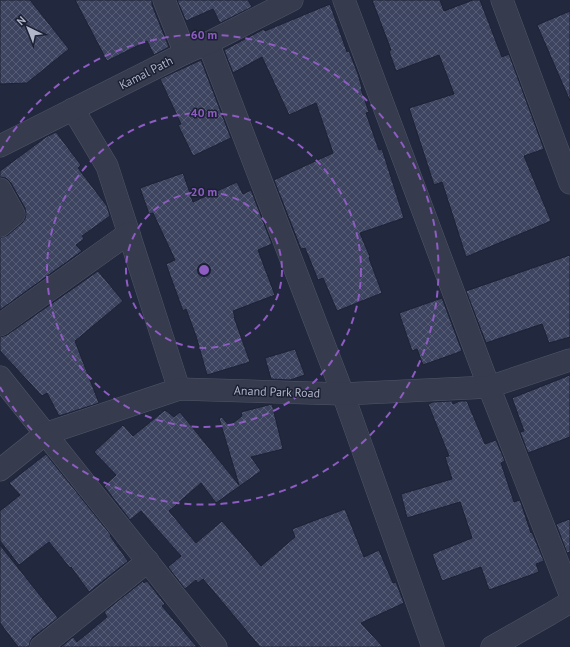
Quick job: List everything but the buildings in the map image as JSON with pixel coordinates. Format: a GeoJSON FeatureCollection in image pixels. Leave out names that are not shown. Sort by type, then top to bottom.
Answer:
{"type":"FeatureCollection","features":[{"type":"Feature","properties":{"kind":"street"},"geometry":{"type":"LineString","coordinates":[[164,0],[185,53]]}},
{"type":"Feature","properties":{"kind":"street","name":"Kamal Path"},"geometry":{"type":"LineString","coordinates":[[0,146],[292,0]]}},
{"type":"Feature","properties":{"kind":"street"},"geometry":{"type":"LineString","coordinates":[[344,0],[489,386],[570,594]]}},
{"type":"Feature","properties":{"kind":"street"},"geometry":{"type":"LineString","coordinates":[[502,0],[570,183]]}},
{"type":"Feature","properties":{"kind":"street"},"geometry":{"type":"LineString","coordinates":[[208,43],[343,394],[433,647]]}},
{"type":"Feature","properties":{"kind":"street"},"geometry":{"type":"LineString","coordinates":[[73,109],[107,166],[179,389]]}},
{"type":"Feature","properties":{"kind":"street"},"geometry":{"type":"LineString","coordinates":[[0,189],[14,214],[0,226]]}},
{"type":"Feature","properties":{"kind":"street"},"geometry":{"type":"LineString","coordinates":[[0,325],[129,233]]}},
{"type":"Feature","properties":{"kind":"street","name":"Anand Park Road"},"geometry":{"type":"LineString","coordinates":[[0,470],[45,434],[179,389],[343,394],[489,386],[570,360]]}},
{"type":"Feature","properties":{"kind":"street"},"geometry":{"type":"LineString","coordinates":[[0,377],[216,647]]}},
{"type":"Feature","properties":{"kind":"street"},"geometry":{"type":"LineString","coordinates":[[40,647],[148,561]]}},
{"type":"Feature","properties":{"kind":"street"},"geometry":{"type":"LineString","coordinates":[[492,647],[570,602]]}}]}
